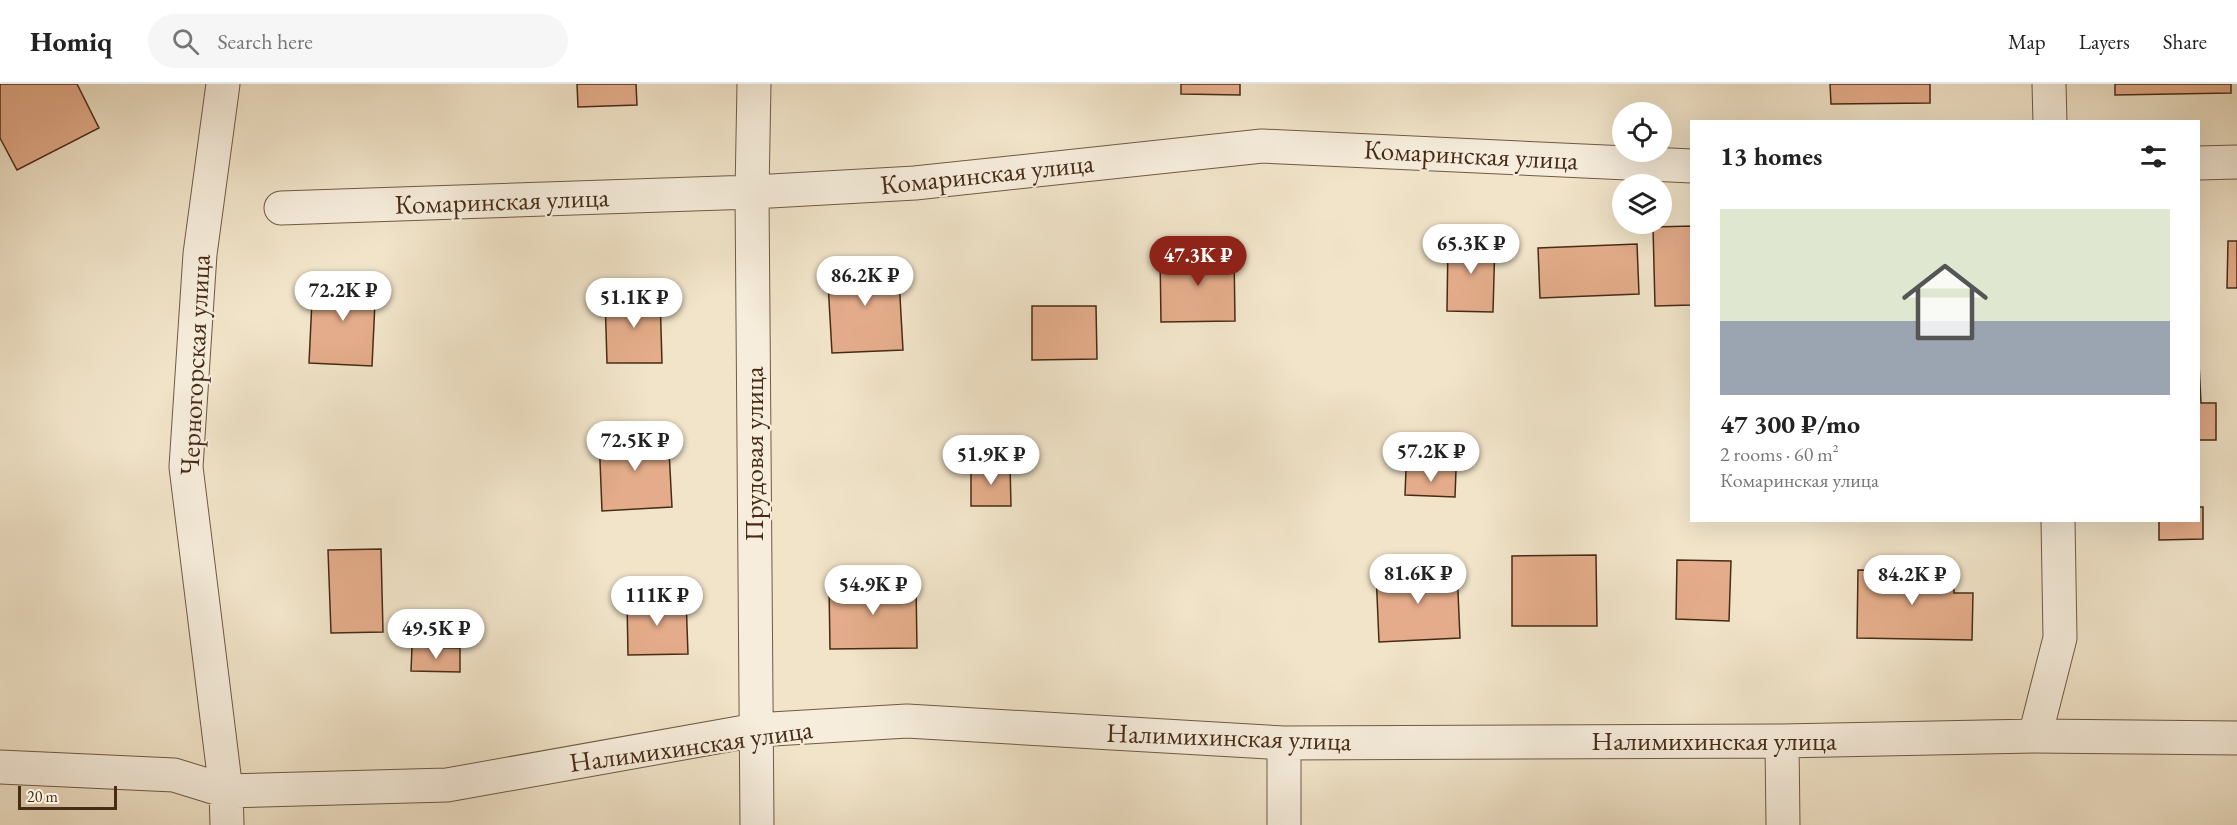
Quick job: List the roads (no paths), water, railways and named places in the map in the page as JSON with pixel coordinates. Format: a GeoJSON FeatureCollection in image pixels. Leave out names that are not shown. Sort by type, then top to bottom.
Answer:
{"type":"FeatureCollection","features":[{"type":"Feature","properties":{"kind":"street","name":"Черногорская улица"},"geometry":{"type":"LineString","coordinates":[[223,84],[200,255],[186,467],[226,791],[227,825]]}},
{"type":"Feature","properties":{"kind":"street","name":"Прудовая улица"},"geometry":{"type":"LineString","coordinates":[[754,84],[752,192],[757,825]]}},
{"type":"Feature","properties":{"kind":"street"},"geometry":{"type":"LineString","coordinates":[[2049,84],[2050,120]]}},
{"type":"Feature","properties":{"kind":"street","name":"Комаринская улица"},"geometry":{"type":"LineString","coordinates":[[281,208],[752,192],[915,183],[1262,146],[1690,166]]}},
{"type":"Feature","properties":{"kind":"street"},"geometry":{"type":"LineString","coordinates":[[2200,163],[2237,162]]}},
{"type":"Feature","properties":{"kind":"street"},"geometry":{"type":"LineString","coordinates":[[2035,736],[2060,638],[2058,522]]}},
{"type":"Feature","properties":{"kind":"street","name":"Налимихинская улица"},"geometry":{"type":"LineString","coordinates":[[0,767],[174,775],[226,791],[447,785],[756,730],[907,721],[1284,743],[1782,741],[2035,736],[2237,738]]}},
{"type":"Feature","properties":{"kind":"street"},"geometry":{"type":"LineString","coordinates":[[1782,741],[1783,825]]}},
{"type":"Feature","properties":{"kind":"street"},"geometry":{"type":"LineString","coordinates":[[1284,743],[1284,825]]}}]}
